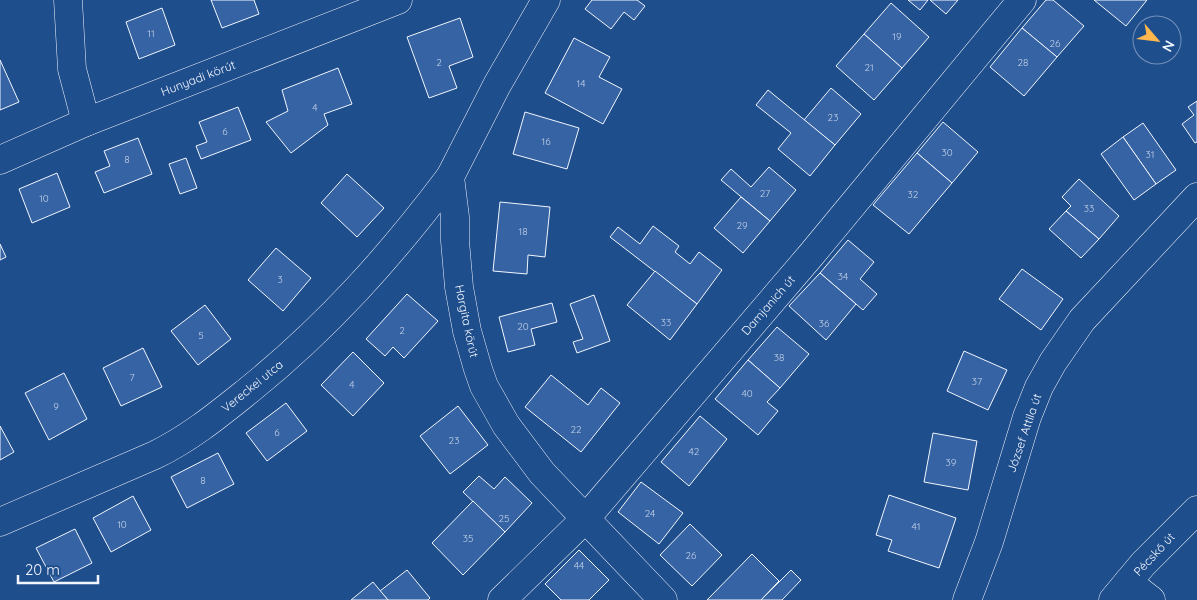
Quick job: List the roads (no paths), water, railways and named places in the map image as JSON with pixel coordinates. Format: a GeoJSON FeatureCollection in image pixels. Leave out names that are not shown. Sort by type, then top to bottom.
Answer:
{"type":"FeatureCollection","features":[{"type":"Feature","properties":{"kind":"street"},"geometry":{"type":"LineString","coordinates":[[68,0],[72,69],[86,122]]}},
{"type":"Feature","properties":{"kind":"street","name":"Hunyadi körút"},"geometry":{"type":"LineString","coordinates":[[0,160],[86,122],[398,0]]}},
{"type":"Feature","properties":{"kind":"street"},"geometry":{"type":"LineString","coordinates":[[450,177],[497,85],[546,0]]}},
{"type":"Feature","properties":{"kind":"street","name":"Damjanich út"},"geometry":{"type":"LineString","coordinates":[[502,600],[586,518],[811,255],[1022,0]]}},
{"type":"Feature","properties":{"kind":"street","name":"Hargita körút"},"geometry":{"type":"LineString","coordinates":[[450,177],[455,217],[459,287],[467,331],[484,386],[506,425],[542,473],[663,600]]}},
{"type":"Feature","properties":{"kind":"street","name":"Vereckei utca"},"geometry":{"type":"LineString","coordinates":[[0,522],[155,454],[197,431],[272,371],[326,323],[396,246],[450,177]]}},
{"type":"Feature","properties":{"kind":"street","name":"József Attila út"},"geometry":{"type":"LineString","coordinates":[[967,600],[988,542],[1027,417],[1039,387],[1053,362],[1082,320],[1197,198]]}},
{"type":"Feature","properties":{"kind":"street","name":"Pécskő út"},"geometry":{"type":"LineString","coordinates":[[1121,591],[1143,564],[1197,510]]}},
{"type":"Feature","properties":{"kind":"street"},"geometry":{"type":"LineString","coordinates":[[1121,591],[1151,600]]}}]}
